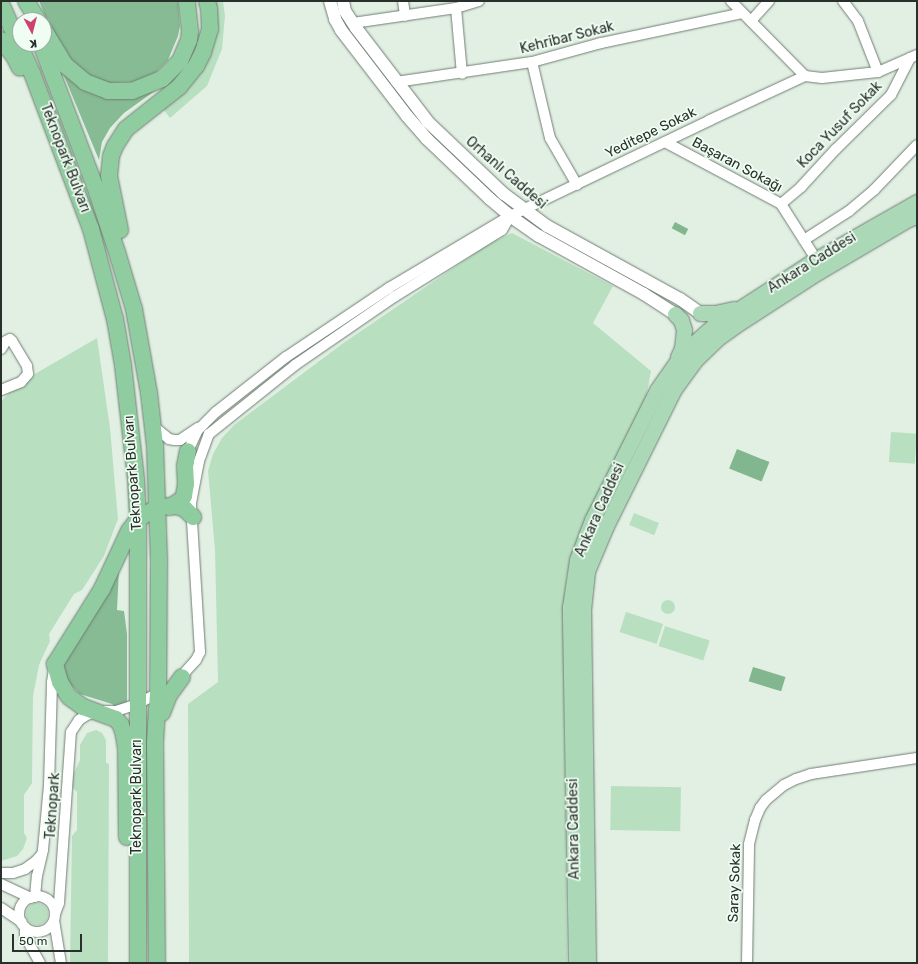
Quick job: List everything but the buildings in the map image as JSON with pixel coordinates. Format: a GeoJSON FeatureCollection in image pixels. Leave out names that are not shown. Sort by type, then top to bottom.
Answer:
{"type":"FeatureCollection","features":[{"type":"Feature","properties":{"kind":"highway"},"geometry":{"type":"LineString","coordinates":[[23,1],[28,12]]}},
{"type":"Feature","properties":{"kind":"highway"},"geometry":{"type":"LineString","coordinates":[[26,1],[33,12]]}},
{"type":"Feature","properties":{"kind":"highway"},"geometry":{"type":"LineString","coordinates":[[52,43],[65,65],[85,82],[108,91],[132,91],[162,79],[180,61],[185,52],[190,31],[187,1]]}},
{"type":"Feature","properties":{"kind":"highway"},"geometry":{"type":"LineString","coordinates":[[131,299],[129,269],[109,176],[112,156],[120,137],[126,128],[179,88],[196,66],[203,52],[210,28],[207,1]]}},
{"type":"Feature","properties":{"kind":"highway","name":"Teknopark Bulvarı"},"geometry":{"type":"LineString","coordinates":[[1,4],[32,73],[91,229],[115,319],[128,404],[136,479],[138,518],[138,963]]}},
{"type":"Feature","properties":{"kind":"highway"},"geometry":{"type":"LineString","coordinates":[[1,40],[14,56],[60,145]]}},
{"type":"Feature","properties":{"kind":"highway","name":"Teknopark Bulvarı"},"geometry":{"type":"LineString","coordinates":[[44,52],[95,186],[131,299],[141,343],[164,507],[155,742],[157,963]]}},
{"type":"Feature","properties":{"kind":"highway"},"geometry":{"type":"LineString","coordinates":[[130,963],[127,939],[124,735],[116,719],[83,707],[69,697],[60,682],[55,664],[102,589],[129,531],[138,518],[181,500],[184,496],[186,484],[185,466],[188,451]]}},
{"type":"Feature","properties":{"kind":"highway"},"geometry":{"type":"LineString","coordinates":[[164,507],[184,508],[193,516]]}},
{"type":"Feature","properties":{"kind":"highway"},"geometry":{"type":"LineString","coordinates":[[155,742],[163,708],[172,690],[182,677]]}},
{"type":"Feature","properties":{"kind":"main road","name":"Ankara Caddesi"},"geometry":{"type":"LineString","coordinates":[[576,963],[570,607],[573,574],[592,520],[657,390],[683,353],[708,337],[742,307],[816,259],[917,202]]}},
{"type":"Feature","properties":{"kind":"main road","name":"Ankara Caddesi"},"geometry":{"type":"LineString","coordinates":[[588,963],[583,610],[587,571],[606,526],[674,389],[694,361],[708,337],[736,325],[818,272],[908,219],[917,216]]}},
{"type":"Feature","properties":{"kind":"main road"},"geometry":{"type":"LineString","coordinates":[[700,313],[715,313],[742,307]]}},
{"type":"Feature","properties":{"kind":"main road"},"geometry":{"type":"LineString","coordinates":[[700,313],[707,318],[708,337]]}},
{"type":"Feature","properties":{"kind":"main road"},"geometry":{"type":"LineString","coordinates":[[675,314],[708,337]]}},
{"type":"Feature","properties":{"kind":"main road"},"geometry":{"type":"LineString","coordinates":[[675,314],[681,320],[684,330],[682,348],[676,362]]}},
{"type":"Feature","properties":{"kind":"street","name":"Orhanlı Caddesi"},"geometry":{"type":"LineString","coordinates":[[330,1],[341,30],[407,116],[427,139],[510,216],[539,236],[644,294],[675,314]]}},
{"type":"Feature","properties":{"kind":"street","name":"Orhanlı Caddesi"},"geometry":{"type":"LineString","coordinates":[[343,1],[345,11],[353,23],[396,82],[442,137],[524,211],[546,226],[680,299],[700,313]]}},
{"type":"Feature","properties":{"kind":"street"},"geometry":{"type":"LineString","coordinates":[[403,1],[405,16]]}},
{"type":"Feature","properties":{"kind":"street"},"geometry":{"type":"LineString","coordinates":[[353,23],[456,8],[480,1]]}},
{"type":"Feature","properties":{"kind":"street"},"geometry":{"type":"LineString","coordinates":[[731,1],[805,76],[822,78],[878,72],[913,57]]}},
{"type":"Feature","properties":{"kind":"street"},"geometry":{"type":"LineString","coordinates":[[751,21],[769,1]]}},
{"type":"Feature","properties":{"kind":"street"},"geometry":{"type":"LineString","coordinates":[[843,1],[858,21],[878,72]]}},
{"type":"Feature","properties":{"kind":"street"},"geometry":{"type":"LineString","coordinates":[[456,8],[462,74]]}},
{"type":"Feature","properties":{"kind":"street","name":"Kehribar Sokak"},"geometry":{"type":"LineString","coordinates":[[396,82],[462,74],[532,62],[601,43],[742,13]]}},
{"type":"Feature","properties":{"kind":"street","name":"Koca Yusuf Sokak"},"geometry":{"type":"LineString","coordinates":[[781,204],[801,187],[836,149],[891,94],[913,57]]}},
{"type":"Feature","properties":{"kind":"street"},"geometry":{"type":"LineString","coordinates":[[532,62],[550,138],[576,185]]}},
{"type":"Feature","properties":{"kind":"street","name":"Yeditepe Sokak"},"geometry":{"type":"LineString","coordinates":[[207,420],[286,357],[390,288],[510,216],[524,211],[805,76]]}},
{"type":"Feature","properties":{"kind":"street","name":"Başaran Sokağı"},"geometry":{"type":"LineString","coordinates":[[665,142],[781,204],[816,259]]}},
{"type":"Feature","properties":{"kind":"street"},"geometry":{"type":"LineString","coordinates":[[804,240],[849,211],[874,190],[917,145]]}},
{"type":"Feature","properties":{"kind":"street"},"geometry":{"type":"LineString","coordinates":[[96,711],[116,711],[137,704],[158,693],[182,677],[196,660],[201,646],[191,502],[199,461],[209,434],[295,364],[394,297],[502,230],[510,216]]}},
{"type":"Feature","properties":{"kind":"street"},"geometry":{"type":"LineString","coordinates":[[390,288],[394,297]]}},
{"type":"Feature","properties":{"kind":"street"},"geometry":{"type":"LineString","coordinates":[[1,349],[6,341],[10,339],[27,366],[28,374],[25,379],[1,390]]}},
{"type":"Feature","properties":{"kind":"street"},"geometry":{"type":"LineString","coordinates":[[286,357],[295,364]]}},
{"type":"Feature","properties":{"kind":"street"},"geometry":{"type":"LineString","coordinates":[[153,426],[169,439],[174,440],[187,436],[207,420]]}},
{"type":"Feature","properties":{"kind":"street"},"geometry":{"type":"LineString","coordinates":[[188,451],[198,430],[207,420]]}},
{"type":"Feature","properties":{"kind":"street","name":"Teknopark"},"geometry":{"type":"LineString","coordinates":[[40,963],[25,936],[20,911],[22,905],[33,897],[43,850],[49,785],[52,682],[55,664]]}},
{"type":"Feature","properties":{"kind":"street","name":"Teknopark"},"geometry":{"type":"LineString","coordinates":[[55,917],[59,903],[71,732],[79,720],[96,711]]}},
{"type":"Feature","properties":{"kind":"street","name":"Saray Sokak"},"geometry":{"type":"LineString","coordinates":[[747,963],[749,844],[755,820],[760,808],[766,800],[784,785],[811,774],[917,758]]}},
{"type":"Feature","properties":{"kind":"street","name":"Teknopark"},"geometry":{"type":"LineString","coordinates":[[1,872],[13,874],[25,869],[41,857],[43,850]]}},
{"type":"Feature","properties":{"kind":"street","name":"Teknopark"},"geometry":{"type":"LineString","coordinates":[[1,884],[33,897],[47,900],[51,903],[55,917],[61,963]]}},
{"type":"Feature","properties":{"kind":"street"},"geometry":{"type":"LineString","coordinates":[[1,908],[23,925],[36,932],[42,931],[52,925],[55,917]]}},
{"type":"Feature","properties":{"kind":"shaded area"},"geometry":{"type":"Polygon","coordinates":[[[39,1],[178,1],[180,26],[178,36],[168,60],[155,73],[135,82],[109,83],[89,76],[70,59],[52,30],[52,12],[44,12],[39,1]]]}},
{"type":"Feature","properties":{"kind":"shaded area"},"geometry":{"type":"Polygon","coordinates":[[[212,1],[223,1],[225,16],[222,49],[207,86],[170,118],[163,109],[187,88],[212,1]]]}},
{"type":"Feature","properties":{"kind":"shaded area"},"geometry":{"type":"Polygon","coordinates":[[[62,71],[79,83],[159,88],[124,113],[110,128],[102,142],[99,160],[62,71]]]}},
{"type":"Feature","properties":{"kind":"shaded area"},"geometry":{"type":"Polygon","coordinates":[[[675,222],[688,229],[685,235],[672,228],[675,222]]]}},
{"type":"Feature","properties":{"kind":"shaded area"},"geometry":{"type":"Polygon","coordinates":[[[512,233],[613,286],[593,323],[651,371],[645,404],[570,561],[567,575],[565,594],[564,685],[567,963],[189,963],[188,704],[218,682],[215,550],[208,471],[213,454],[222,438],[234,425],[342,344],[490,243],[512,233]]]}},
{"type":"Feature","properties":{"kind":"shaded area"},"geometry":{"type":"Polygon","coordinates":[[[97,338],[110,428],[118,519],[104,556],[82,590],[74,594],[49,634],[50,641],[39,665],[33,696],[32,783],[24,795],[24,833],[27,838],[23,849],[17,856],[1,861],[1,401],[21,382],[97,338]]]}},
{"type":"Feature","properties":{"kind":"shaded area"},"geometry":{"type":"Polygon","coordinates":[[[891,432],[917,434],[915,464],[889,462],[891,432]]]}},
{"type":"Feature","properties":{"kind":"shaded area"},"geometry":{"type":"Polygon","coordinates":[[[737,449],[769,462],[762,482],[729,468],[737,449]]]}},
{"type":"Feature","properties":{"kind":"shaded area"},"geometry":{"type":"Polygon","coordinates":[[[634,513],[659,523],[654,535],[629,525],[634,513]]]}},
{"type":"Feature","properties":{"kind":"shaded area"},"geometry":{"type":"Polygon","coordinates":[[[119,569],[117,610],[124,611],[127,634],[127,710],[124,714],[112,704],[80,694],[67,681],[64,669],[64,663],[119,569]]]}},
{"type":"Feature","properties":{"kind":"shaded area"},"geometry":{"type":"Polygon","coordinates":[[[668,600],[673,602],[675,607],[673,612],[668,614],[663,612],[661,607],[663,602],[668,600]]]}},
{"type":"Feature","properties":{"kind":"shaded area"},"geometry":{"type":"Polygon","coordinates":[[[626,612],[663,624],[657,644],[620,632],[626,612]]]}},
{"type":"Feature","properties":{"kind":"shaded area"},"geometry":{"type":"Polygon","coordinates":[[[665,626],[710,641],[703,660],[659,646],[665,626]]]}},
{"type":"Feature","properties":{"kind":"shaded area"},"geometry":{"type":"Polygon","coordinates":[[[753,667],[786,677],[781,691],[749,681],[753,667]]]}},
{"type":"Feature","properties":{"kind":"shaded area"},"geometry":{"type":"Polygon","coordinates":[[[96,730],[102,733],[106,740],[106,763],[109,764],[108,963],[70,963],[72,836],[77,830],[77,792],[69,784],[80,760],[80,745],[87,733],[96,730]]]}},
{"type":"Feature","properties":{"kind":"shaded area"},"geometry":{"type":"Polygon","coordinates":[[[611,786],[681,787],[680,831],[610,830],[611,786]]]}},
{"type":"Feature","properties":{"kind":"shaded area"},"geometry":{"type":"Polygon","coordinates":[[[37,903],[45,906],[48,914],[45,922],[37,925],[29,922],[26,914],[29,906],[37,903]]]}}]}
